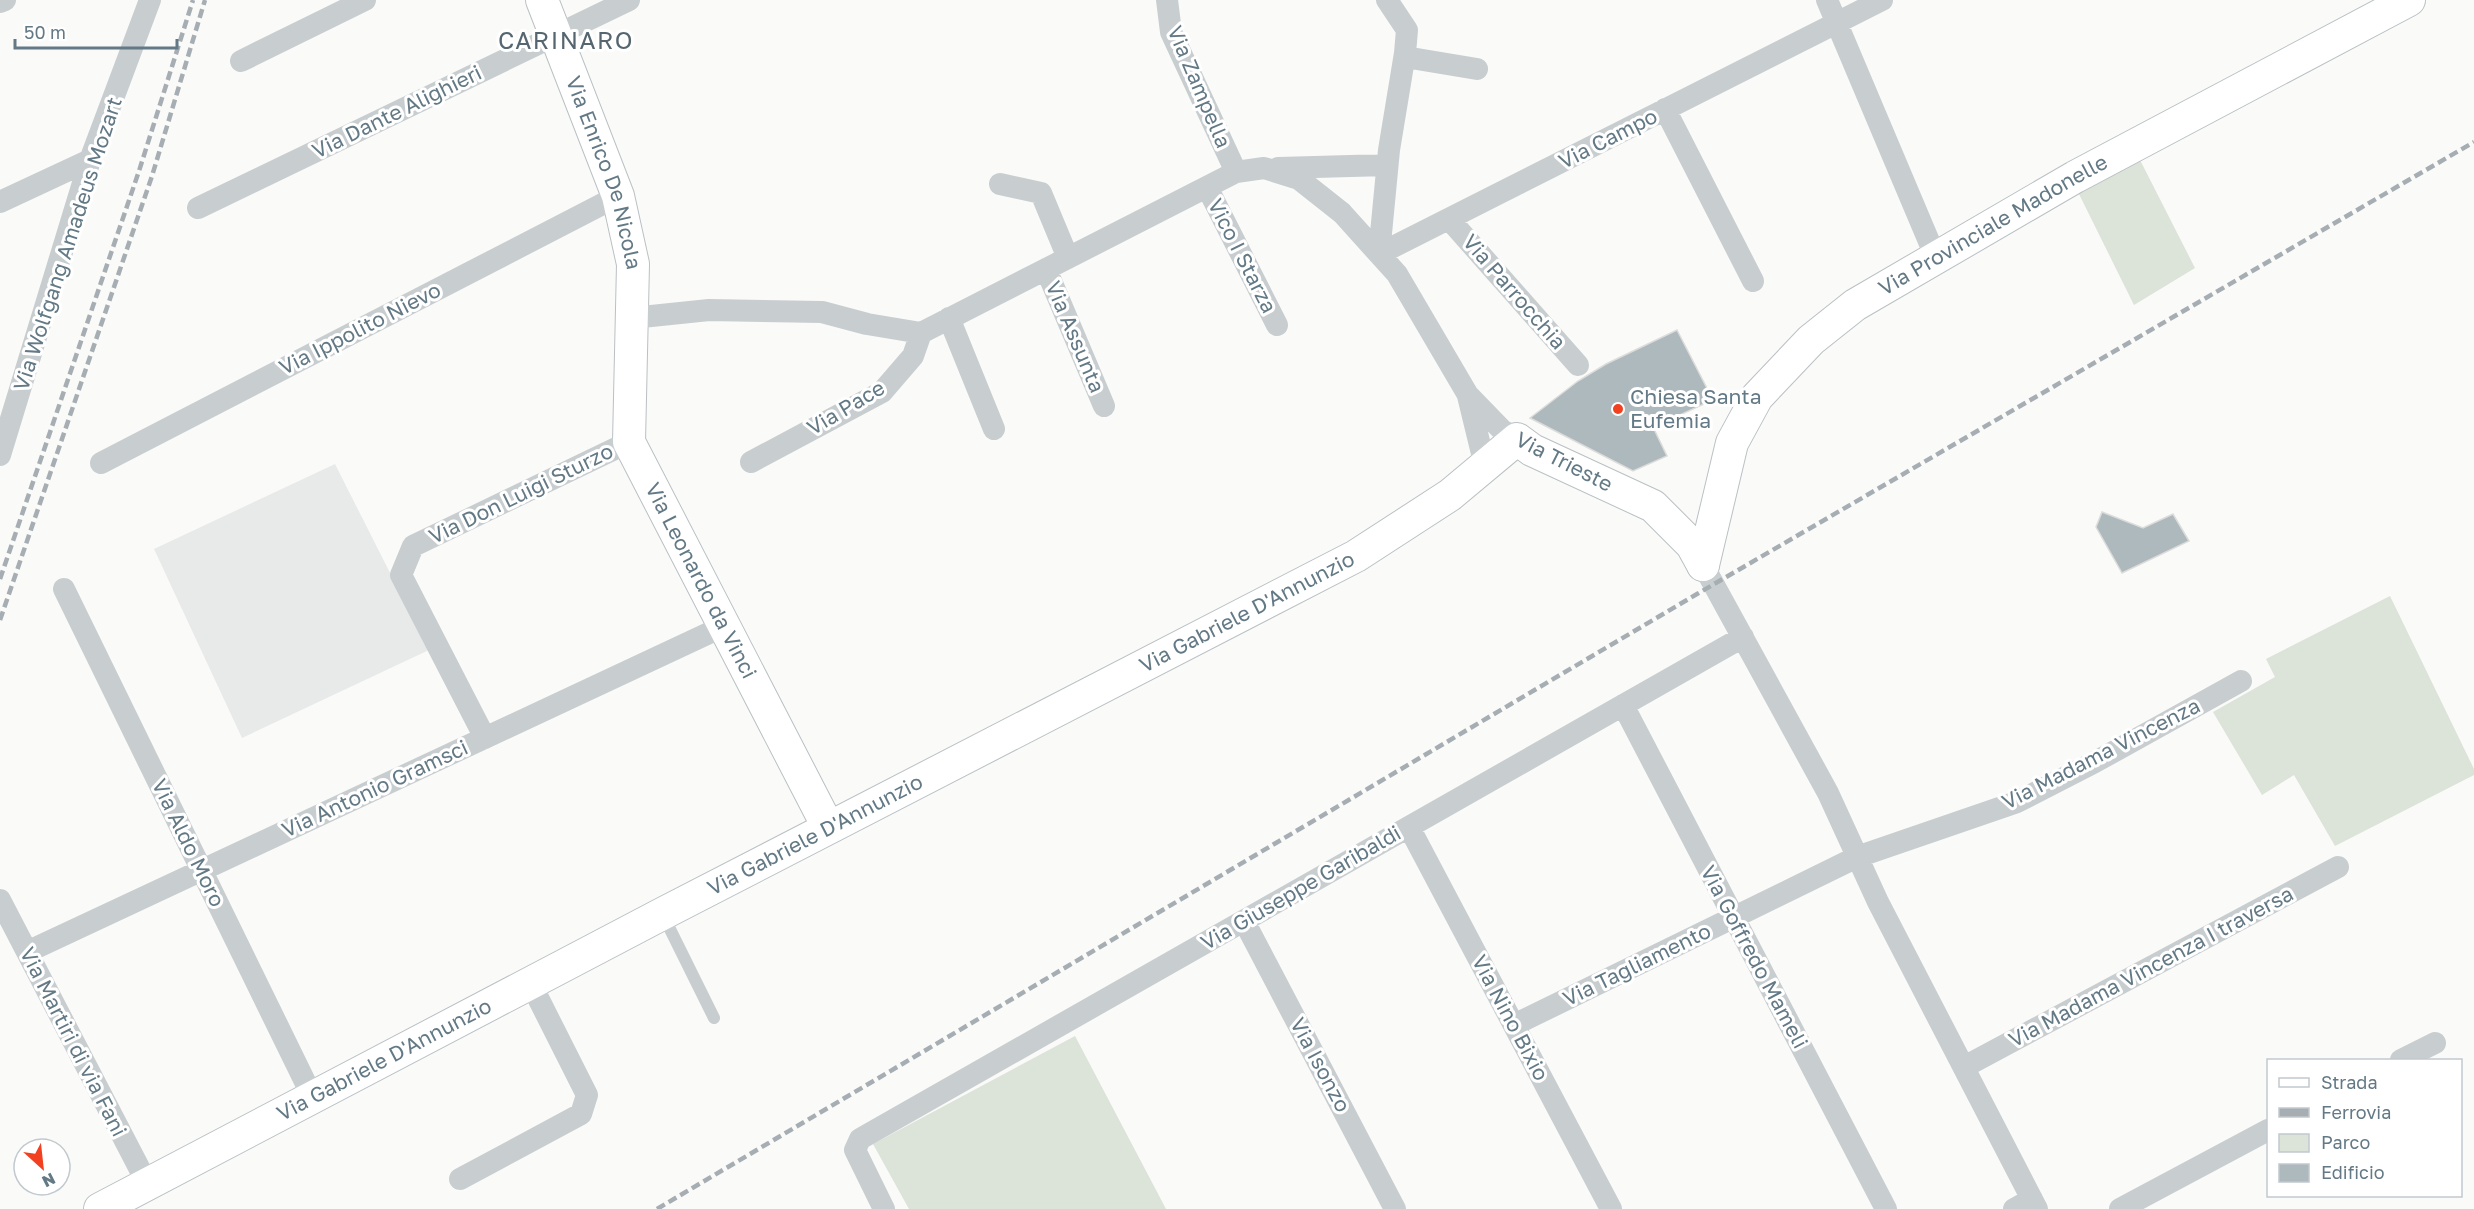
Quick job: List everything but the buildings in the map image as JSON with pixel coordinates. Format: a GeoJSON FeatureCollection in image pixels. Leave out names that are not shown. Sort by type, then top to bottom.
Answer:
{"type":"FeatureCollection","features":[{"type":"Feature","properties":{"kind":"street"},"geometry":{"type":"LineString","coordinates":[[0,2],[5,0]]}},
{"type":"Feature","properties":{"kind":"street","name":"Via Wolfgang Amadeus Mozart"},"geometry":{"type":"LineString","coordinates":[[0,454],[8,409],[90,160],[150,0]]}},
{"type":"Feature","properties":{"kind":"street"},"geometry":{"type":"LineString","coordinates":[[241,61],[364,0]]}},
{"type":"Feature","properties":{"kind":"street","name":"Via Enrico De Nicola"},"geometry":{"type":"LineString","coordinates":[[542,0],[618,196],[633,264],[632,318]]}},
{"type":"Feature","properties":{"kind":"street","name":"Via Dante Alighieri"},"geometry":{"type":"LineString","coordinates":[[198,208],[629,0]]}},
{"type":"Feature","properties":{"kind":"street","name":"Via Zampella"},"geometry":{"type":"LineString","coordinates":[[1167,0],[1171,32],[1236,172]]}},
{"type":"Feature","properties":{"kind":"street"},"geometry":{"type":"LineString","coordinates":[[1379,254],[1388,165],[1407,30],[1387,0]]}},
{"type":"Feature","properties":{"kind":"street"},"geometry":{"type":"LineString","coordinates":[[1827,0],[1936,258]]}},
{"type":"Feature","properties":{"kind":"street","name":"Via Campo"},"geometry":{"type":"LineString","coordinates":[[1379,254],[1882,0]]}},
{"type":"Feature","properties":{"kind":"street","name":"Via Provinciale Madonelle"},"geometry":{"type":"LineString","coordinates":[[1703,565],[1732,443],[1757,397],[1811,340],[1855,305],[2075,177],[2409,0]]}},
{"type":"Feature","properties":{"kind":"street"},"geometry":{"type":"LineString","coordinates":[[1405,57],[1477,69]]}},
{"type":"Feature","properties":{"kind":"street"},"geometry":{"type":"LineString","coordinates":[[1665,109],[1753,281]]}},
{"type":"Feature","properties":{"kind":"street"},"geometry":{"type":"LineString","coordinates":[[0,202],[90,160]]}},
{"type":"Feature","properties":{"kind":"street"},"geometry":{"type":"LineString","coordinates":[[632,318],[709,310],[822,312],[867,324],[921,333],[1236,172],[1263,168],[1388,165]]}},
{"type":"Feature","properties":{"kind":"street","name":"Via Trieste"},"geometry":{"type":"LineString","coordinates":[[1263,168],[1299,179],[1342,213],[1397,274],[1468,395],[1502,430],[1532,450],[1653,506],[1692,545],[1703,565]]}},
{"type":"Feature","properties":{"kind":"street"},"geometry":{"type":"LineString","coordinates":[[1000,184],[1041,193],[1068,258]]}},
{"type":"Feature","properties":{"kind":"street","name":"Vico I Starza"},"geometry":{"type":"LineString","coordinates":[[1207,187],[1277,325]]}},
{"type":"Feature","properties":{"kind":"street","name":"Via Ippolito Nievo"},"geometry":{"type":"LineString","coordinates":[[101,463],[618,196]]}},
{"type":"Feature","properties":{"kind":"street","name":"Via Parrocchia"},"geometry":{"type":"LineString","coordinates":[[1449,219],[1578,365]]}},
{"type":"Feature","properties":{"kind":"street","name":"Via Assunta"},"geometry":{"type":"LineString","coordinates":[[1046,269],[1104,406]]}},
{"type":"Feature","properties":{"kind":"street","name":"Via Leonardo da Vinci"},"geometry":{"type":"LineString","coordinates":[[632,318],[629,442],[828,827]]}},
{"type":"Feature","properties":{"kind":"street"},"geometry":{"type":"LineString","coordinates":[[949,318],[994,429]]}},
{"type":"Feature","properties":{"kind":"street","name":"Via Pace"},"geometry":{"type":"LineString","coordinates":[[751,462],[882,392],[913,356],[921,333]]}},
{"type":"Feature","properties":{"kind":"street"},"geometry":{"type":"LineString","coordinates":[[1468,395],[1485,466]]}},
{"type":"Feature","properties":{"kind":"street","name":"Via Gabriele D'Annunzio"},"geometry":{"type":"LineString","coordinates":[[100,1209],[828,827],[1356,556],[1450,495],[1516,440]]}},
{"type":"Feature","properties":{"kind":"street","name":"Via Don Luigi Sturzo"},"geometry":{"type":"LineString","coordinates":[[484,738],[401,575],[413,546],[629,442]]}},
{"type":"Feature","properties":{"kind":"street"},"geometry":{"type":"LineString","coordinates":[[1703,565],[1828,793],[1878,902],[1964,1067],[2028,1206]]}},
{"type":"Feature","properties":{"kind":"street","name":"Via Aldo Moro"},"geometry":{"type":"LineString","coordinates":[[64,590],[312,1096]]}},
{"type":"Feature","properties":{"kind":"street","name":"Via Antonio Gramsci"},"geometry":{"type":"LineString","coordinates":[[27,952],[724,626]]}},
{"type":"Feature","properties":{"kind":"street","name":"Via Giuseppe Garibaldi"},"geometry":{"type":"LineString","coordinates":[[884,1209],[855,1150],[860,1139],[1743,637]]}},
{"type":"Feature","properties":{"kind":"street","name":"Via Madama Vincenza"},"geometry":{"type":"LineString","coordinates":[[1857,857],[2017,802],[2095,762],[2241,681]]}},
{"type":"Feature","properties":{"kind":"street","name":"Via Goffredo Mameli"},"geometry":{"type":"LineString","coordinates":[[1623,705],[1886,1209]]}},
{"type":"Feature","properties":{"kind":"street","name":"Via Nino Bixio"},"geometry":{"type":"LineString","coordinates":[[1409,827],[1611,1209]]}},
{"type":"Feature","properties":{"kind":"street","name":"Via Tagliamento"},"geometry":{"type":"LineString","coordinates":[[1514,1025],[1857,857]]}},
{"type":"Feature","properties":{"kind":"street","name":"Via Madama Vincenza I traversa"},"geometry":{"type":"LineString","coordinates":[[1964,1067],[2338,867]]}},
{"type":"Feature","properties":{"kind":"street","name":"Via Martiri di via Fani"},"geometry":{"type":"LineString","coordinates":[[0,900],[147,1183]]}},
{"type":"Feature","properties":{"kind":"street","name":"Via Isonzo"},"geometry":{"type":"LineString","coordinates":[[1244,921],[1395,1209]]}},
{"type":"Feature","properties":{"kind":"street"},"geometry":{"type":"LineString","coordinates":[[460,1179],[581,1114],[587,1095],[530,982]]}},
{"type":"Feature","properties":{"kind":"street"},"geometry":{"type":"LineString","coordinates":[[2403,1059],[2435,1043]]}},
{"type":"Feature","properties":{"kind":"street"},"geometry":{"type":"LineString","coordinates":[[2120,1209],[2267,1131]]}},
{"type":"Feature","properties":{"kind":"lane"},"geometry":{"type":"LineString","coordinates":[[662,914],[714,1018]]}},
{"type":"Feature","properties":{"kind":"shaded area"},"geometry":{"type":"Polygon","coordinates":[[[335,464],[429,650],[242,738],[154,549],[335,464]]]}},
{"type":"Feature","properties":{"kind":"green space"},"geometry":{"type":"Polygon","coordinates":[[[2140,160],[2195,268],[2134,305],[2078,192],[2140,160]]]}},
{"type":"Feature","properties":{"kind":"green space"},"geometry":{"type":"Polygon","coordinates":[[[2390,596],[2474,769],[2474,775],[2335,846],[2294,775],[2262,795],[2213,712],[2275,677],[2266,659],[2390,596]]]}},
{"type":"Feature","properties":{"kind":"green space"},"geometry":{"type":"Polygon","coordinates":[[[1075,1036],[1166,1209],[909,1209],[873,1144],[1075,1036]]]}},
{"type":"Feature","properties":{"kind":"railway"},"geometry":{"type":"LineString","coordinates":[[0,579],[139,171],[193,0]]}},
{"type":"Feature","properties":{"kind":"railway"},"geometry":{"type":"LineString","coordinates":[[0,620],[152,176],[205,0]]}},
{"type":"Feature","properties":{"kind":"railway"},"geometry":{"type":"LineString","coordinates":[[657,1209],[1697,594],[2474,142]]}},
{"type":"Feature","properties":{"kind":"place","name":"Chiesa Santa Eufemia"},"geometry":{"type":"Point","coordinates":[1618,409]}},
{"type":"Feature","properties":{"kind":"district","name":"CARINARO"},"geometry":{"type":"Point","coordinates":[566,41]}}]}
